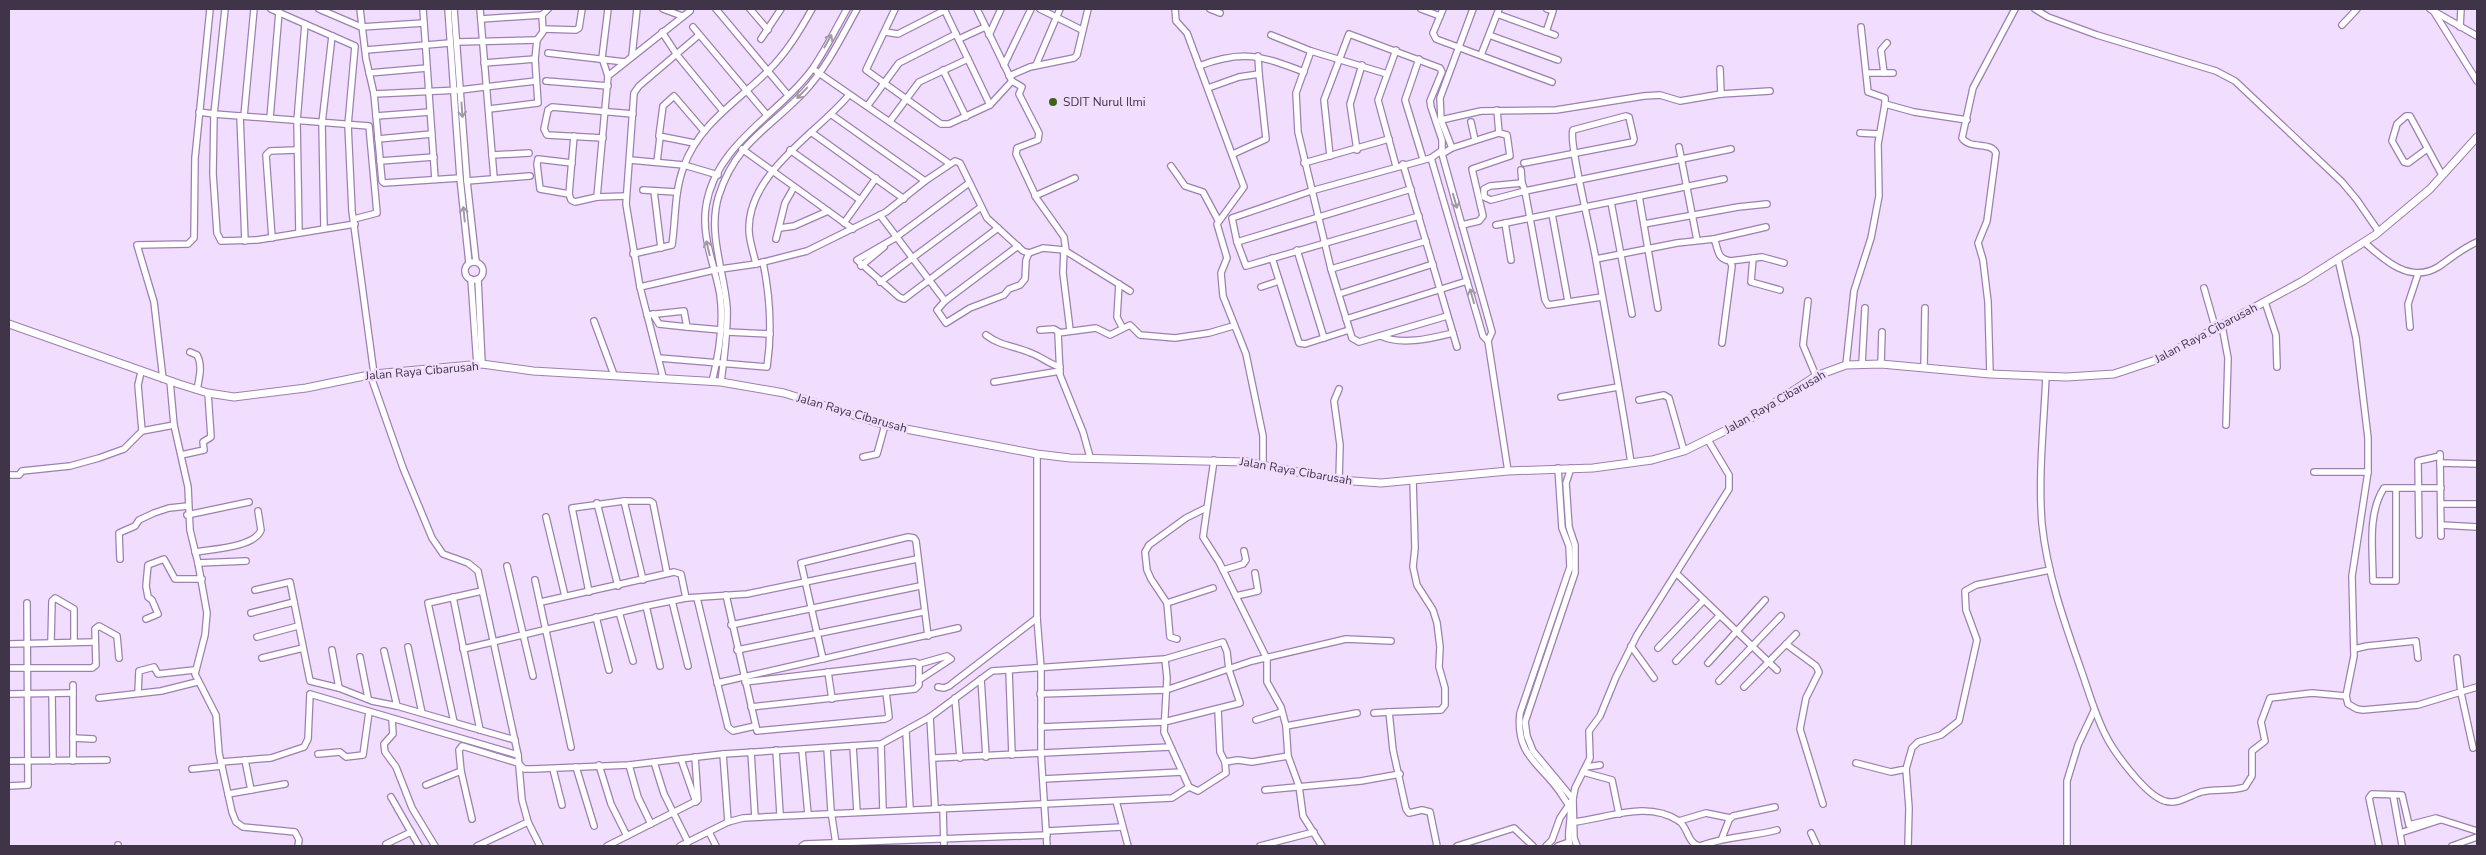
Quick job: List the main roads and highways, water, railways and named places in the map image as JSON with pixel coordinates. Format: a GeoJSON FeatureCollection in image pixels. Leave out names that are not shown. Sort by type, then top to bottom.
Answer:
{"type":"FeatureCollection","features":[{"type":"Feature","properties":{"kind":"main road","name":"Jalan Raya Cibarusah"},"geometry":{"type":"LineString","coordinates":[[9,324],[196,390],[242,397],[306,388],[372,374],[479,365],[533,371],[721,382],[784,393],[885,425],[1036,454],[1214,460],[1263,464],[1338,480],[1381,482],[1413,480],[1508,471],[1631,463],[1664,458],[1708,440],[1751,418],[1816,376],[1846,365],[1881,364],[1990,374],[2067,377],[2114,374],[2159,359],[2219,328],[2338,259],[2371,237],[2411,206],[2477,137]]}},
{"type":"Feature","properties":{"kind":"place","name":"SDIT Nurul Ilmi"},"geometry":{"type":"Point","coordinates":[1053,102]}}]}
